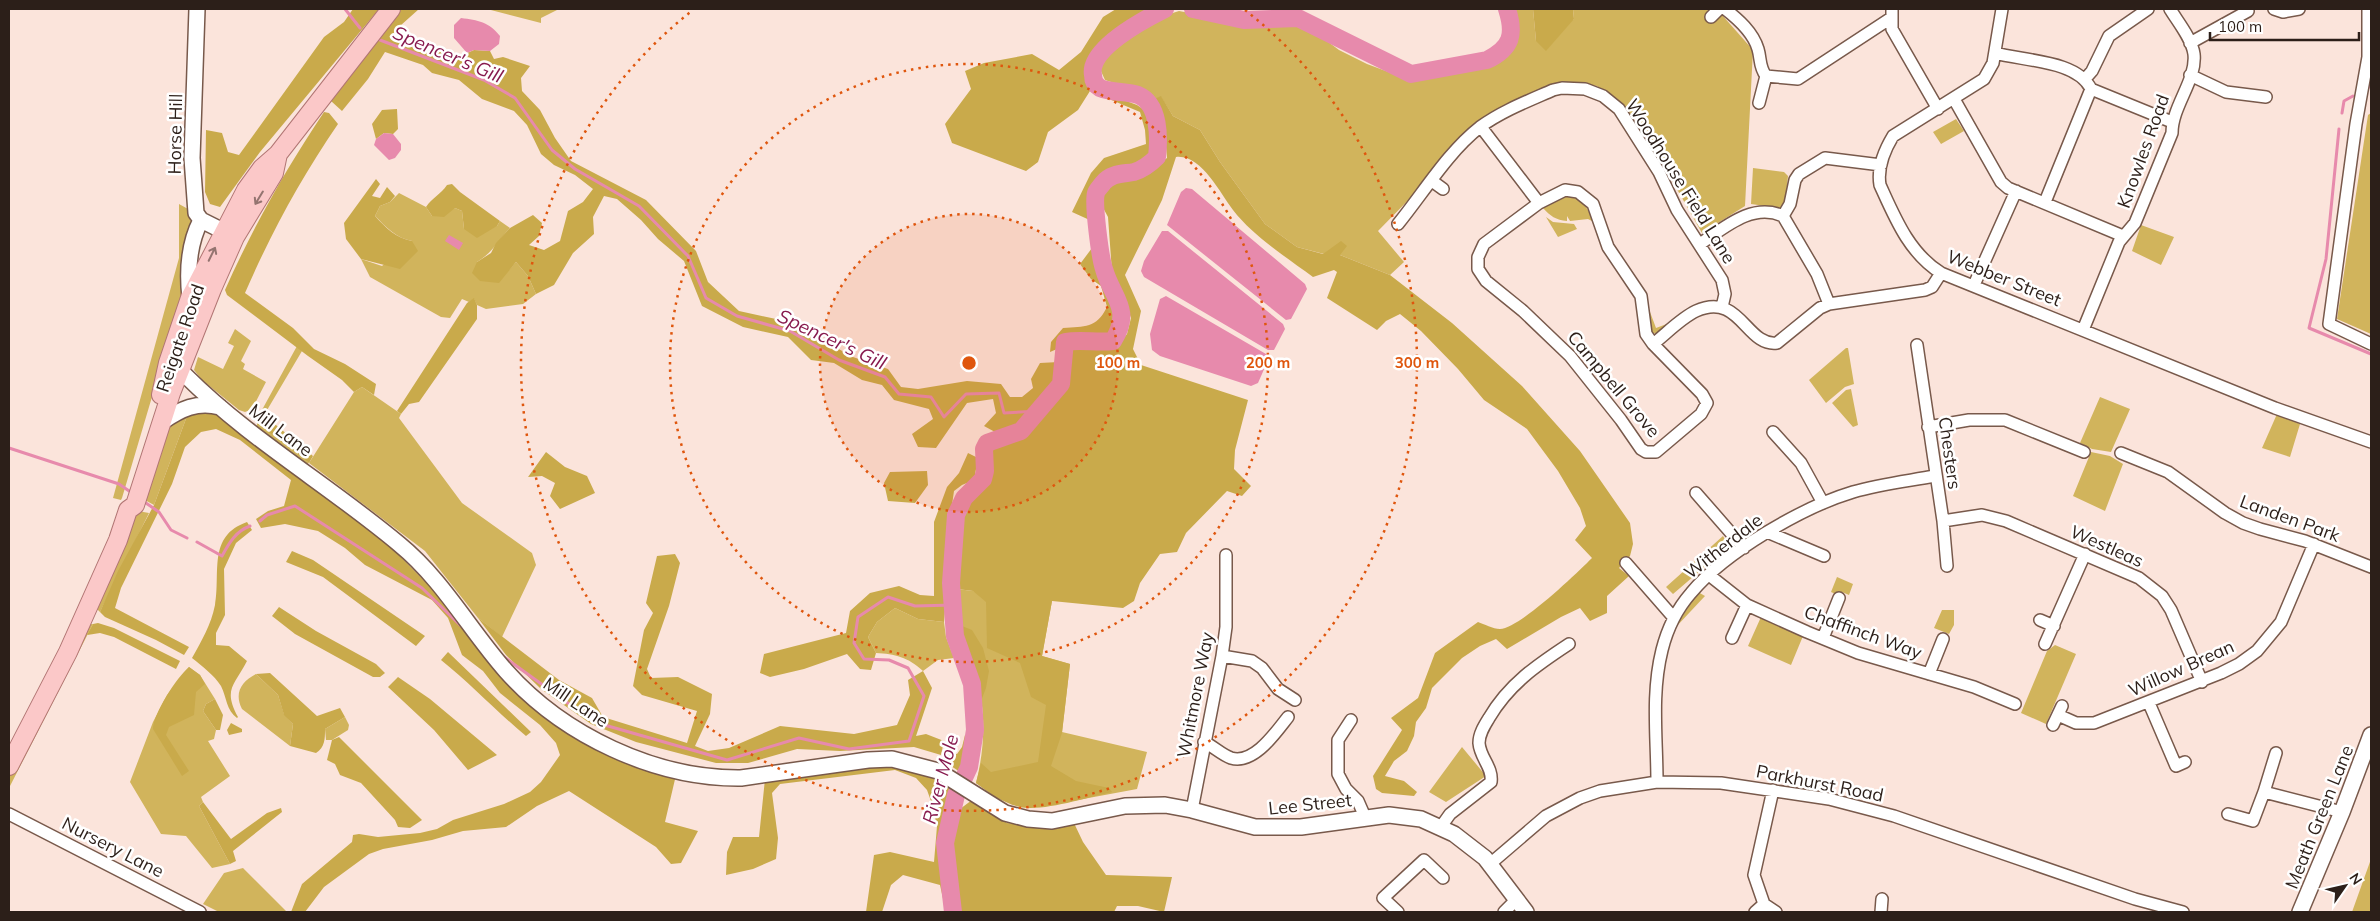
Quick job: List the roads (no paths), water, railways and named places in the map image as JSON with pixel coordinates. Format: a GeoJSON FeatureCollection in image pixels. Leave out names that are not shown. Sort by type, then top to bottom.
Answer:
{"type":"FeatureCollection","features":[{"type":"Feature","properties":{"kind":"main road","name":"Reigate Road"},"geometry":{"type":"LineString","coordinates":[[132,500],[162,422],[172,378],[168,363],[190,298],[229,234],[274,173],[278,154],[390,9]]}},
{"type":"Feature","properties":{"kind":"main road","name":"Reigate Road"},"geometry":{"type":"LineString","coordinates":[[9,766],[68,652],[118,540],[172,378],[229,234]]}},
{"type":"Feature","properties":{"kind":"street","name":"Horse Hill"},"geometry":{"type":"LineString","coordinates":[[197,9],[192,158],[194,202],[196,213],[201,220]]}},
{"type":"Feature","properties":{"kind":"street"},"geometry":{"type":"LineString","coordinates":[[1725,9],[1751,34],[1758,48],[1761,70],[1766,76],[1798,79],[1891,13]]}},
{"type":"Feature","properties":{"kind":"street","name":"Webber Street"},"geometry":{"type":"LineString","coordinates":[[2002,9],[1995,54],[1990,71],[1984,79],[1893,136],[1885,148],[1878,175],[1880,185],[1909,242],[1926,263],[1941,273],[2275,408],[2371,442]]}},
{"type":"Feature","properties":{"kind":"street"},"geometry":{"type":"LineString","coordinates":[[2085,78],[2092,71],[2109,36],[2148,9]]}},
{"type":"Feature","properties":{"kind":"street","name":"Knowles Road"},"geometry":{"type":"LineString","coordinates":[[2082,330],[2123,236],[2135,223],[2172,133],[2172,122],[2194,64],[2194,52],[2170,9]]}},
{"type":"Feature","properties":{"kind":"street"},"geometry":{"type":"LineString","coordinates":[[2274,9],[2282,12],[2299,9]]}},
{"type":"Feature","properties":{"kind":"street"},"geometry":{"type":"LineString","coordinates":[[2368,9],[2368,57],[2356,124],[2329,324],[2371,344]]}},
{"type":"Feature","properties":{"kind":"street"},"geometry":{"type":"LineString","coordinates":[[2190,44],[2248,11]]}},
{"type":"Feature","properties":{"kind":"street"},"geometry":{"type":"LineString","coordinates":[[1891,13],[1892,29],[1938,109]]}},
{"type":"Feature","properties":{"kind":"street"},"geometry":{"type":"LineString","coordinates":[[1995,54],[2068,68],[2085,78],[2091,89],[2172,122]]}},
{"type":"Feature","properties":{"kind":"street"},"geometry":{"type":"LineString","coordinates":[[2190,75],[2226,92],[2266,97]]}},
{"type":"Feature","properties":{"kind":"street"},"geometry":{"type":"LineString","coordinates":[[1759,103],[1766,76]]}},
{"type":"Feature","properties":{"kind":"street","name":"Woodhouse Field Lane"},"geometry":{"type":"LineString","coordinates":[[1398,224],[1463,142],[1481,127],[1518,106],[1562,88],[1585,89],[1604,96],[1626,118],[1659,172],[1677,210],[1700,244],[1725,288],[1722,307]]}},
{"type":"Feature","properties":{"kind":"street"},"geometry":{"type":"LineString","coordinates":[[2045,202],[2091,89]]}},
{"type":"Feature","properties":{"kind":"street"},"geometry":{"type":"LineString","coordinates":[[1954,99],[2001,182],[2016,191],[2123,236]]}},
{"type":"Feature","properties":{"kind":"street"},"geometry":{"type":"LineString","coordinates":[[1481,127],[1539,204]]}},
{"type":"Feature","properties":{"kind":"street"},"geometry":{"type":"LineString","coordinates":[[1782,216],[1790,204],[1795,180],[1799,174],[1825,158],[1881,166]]}},
{"type":"Feature","properties":{"kind":"street"},"geometry":{"type":"LineString","coordinates":[[1432,181],[1443,189]]}},
{"type":"Feature","properties":{"kind":"street","name":"Campbell Grove"},"geometry":{"type":"LineString","coordinates":[[1565,190],[1578,192],[1593,204],[1608,247],[1641,296],[1644,328],[1653,344],[1692,383],[1707,403],[1701,414],[1661,450],[1652,453],[1646,452],[1636,442],[1570,356],[1523,311],[1486,281],[1478,269],[1478,257],[1484,244],[1539,204],[1565,190]]}},
{"type":"Feature","properties":{"kind":"street"},"geometry":{"type":"LineString","coordinates":[[1974,285],[2016,191]]}},
{"type":"Feature","properties":{"kind":"street"},"geometry":{"type":"LineString","coordinates":[[1700,244],[1744,215],[1751,213],[1777,214],[1782,216],[1817,274],[1829,304]]}},
{"type":"Feature","properties":{"kind":"street"},"geometry":{"type":"LineString","coordinates":[[190,298],[189,265],[196,230],[201,220],[229,234]]}},
{"type":"Feature","properties":{"kind":"street"},"geometry":{"type":"LineString","coordinates":[[1653,344],[1696,311],[1722,307],[1732,311],[1759,338],[1771,344],[1784,340],[1820,308],[1829,304],[1926,290],[1932,287],[1941,273]]}},
{"type":"Feature","properties":{"kind":"street","name":"Chesters"},"geometry":{"type":"LineString","coordinates":[[1917,345],[1943,521],[1940,548],[1947,566]]}},
{"type":"Feature","properties":{"kind":"street"},"geometry":{"type":"LineString","coordinates":[[1909,373],[1921,371]]}},
{"type":"Feature","properties":{"kind":"street","name":"Mill Lane"},"geometry":{"type":"LineString","coordinates":[[172,378],[185,375],[220,407],[400,544],[443,588],[507,672],[550,710],[591,737],[655,765],[721,778],[760,776],[868,760],[892,759],[938,771],[1005,813]]}},
{"type":"Feature","properties":{"kind":"street"},"geometry":{"type":"LineString","coordinates":[[162,422],[177,412],[198,404],[220,407]]}},
{"type":"Feature","properties":{"kind":"street"},"geometry":{"type":"LineString","coordinates":[[1928,427],[1969,420],[2005,420],[2068,439],[2084,452]]}},
{"type":"Feature","properties":{"kind":"street"},"geometry":{"type":"LineString","coordinates":[[1773,432],[1790,443],[1823,503]]}},
{"type":"Feature","properties":{"kind":"street","name":"Landen Park"},"geometry":{"type":"LineString","coordinates":[[2121,453],[2135,464],[2168,472],[2225,513],[2243,522],[2314,544],[2371,567]]}},
{"type":"Feature","properties":{"kind":"street","name":"Witherdale"},"geometry":{"type":"LineString","coordinates":[[1657,782],[1655,699],[1657,673],[1663,648],[1674,618],[1690,594],[1709,575],[1767,532],[1823,503],[1870,488],[1935,476]]}},
{"type":"Feature","properties":{"kind":"street"},"geometry":{"type":"LineString","coordinates":[[1696,493],[1744,548]]}},
{"type":"Feature","properties":{"kind":"street","name":"Westleas"},"geometry":{"type":"LineString","coordinates":[[1943,521],[1982,516],[2006,521],[2139,578],[2162,596],[2171,610],[2202,682]]}},
{"type":"Feature","properties":{"kind":"street"},"geometry":{"type":"LineString","coordinates":[[1767,532],[1824,556]]}},
{"type":"Feature","properties":{"kind":"street","name":"Willow Brean"},"geometry":{"type":"LineString","coordinates":[[2058,716],[2076,722],[2094,723],[2202,682],[2240,664],[2271,636],[2291,603],[2314,544]]}},
{"type":"Feature","properties":{"kind":"street"},"geometry":{"type":"LineString","coordinates":[[2046,644],[2085,554]]}},
{"type":"Feature","properties":{"kind":"street","name":"Whitmore Way"},"geometry":{"type":"LineString","coordinates":[[1192,810],[1226,627],[1226,555]]}},
{"type":"Feature","properties":{"kind":"street"},"geometry":{"type":"LineString","coordinates":[[1626,562],[1674,618]]}},
{"type":"Feature","properties":{"kind":"street","name":"Chaffinch Way"},"geometry":{"type":"LineString","coordinates":[[1709,575],[1747,605],[1858,653],[1974,687],[2015,704]]}},
{"type":"Feature","properties":{"kind":"street"},"geometry":{"type":"LineString","coordinates":[[1823,638],[1839,598]]}},
{"type":"Feature","properties":{"kind":"street"},"geometry":{"type":"LineString","coordinates":[[1732,638],[1747,605]]}},
{"type":"Feature","properties":{"kind":"street"},"geometry":{"type":"LineString","coordinates":[[2040,620],[2054,626]]}},
{"type":"Feature","properties":{"kind":"street"},"geometry":{"type":"LineString","coordinates":[[1929,674],[1943,638]]}},
{"type":"Feature","properties":{"kind":"street"},"geometry":{"type":"LineString","coordinates":[[1440,828],[1450,814],[1491,782],[1492,775],[1482,756],[1479,741],[1486,724],[1508,689],[1536,665],[1569,644]]}},
{"type":"Feature","properties":{"kind":"street"},"geometry":{"type":"LineString","coordinates":[[1222,656],[1252,661],[1262,668],[1278,689],[1295,700]]}},
{"type":"Feature","properties":{"kind":"street"},"geometry":{"type":"LineString","coordinates":[[2149,703],[2176,766]]}},
{"type":"Feature","properties":{"kind":"street"},"geometry":{"type":"LineString","coordinates":[[1204,742],[1229,758],[1242,760],[1266,745],[1288,717]]}},
{"type":"Feature","properties":{"kind":"street"},"geometry":{"type":"LineString","coordinates":[[1352,720],[1338,740],[1338,774],[1346,788],[1358,801],[1365,817]]}},
{"type":"Feature","properties":{"kind":"street","name":"Meath Green Lane"},"geometry":{"type":"LineString","coordinates":[[2300,912],[2370,741]]}},
{"type":"Feature","properties":{"kind":"street"},"geometry":{"type":"LineString","coordinates":[[2228,814],[2253,821],[2276,752]]}},
{"type":"Feature","properties":{"kind":"street","name":"Parkhurst Road"},"geometry":{"type":"LineString","coordinates":[[1490,864],[1546,816],[1563,806],[1600,791],[1657,782],[1721,783],[1829,799],[1894,816],[2135,899],[2182,912]]}},
{"type":"Feature","properties":{"kind":"street"},"geometry":{"type":"LineString","coordinates":[[1773,790],[1754,875],[1764,904],[1776,912]]}},
{"type":"Feature","properties":{"kind":"street"},"geometry":{"type":"LineString","coordinates":[[2264,792],[2342,812]]}},
{"type":"Feature","properties":{"kind":"street","name":"Lee Street"},"geometry":{"type":"LineString","coordinates":[[1005,813],[1028,819],[1052,821],[1125,806],[1165,805],[1192,810],[1255,827],[1281,828],[1390,815],[1421,819],[1472,847],[1490,864],[1526,912]]}},
{"type":"Feature","properties":{"kind":"street","name":"Nursery Lane"},"geometry":{"type":"LineString","coordinates":[[9,814],[200,912]]}},
{"type":"Feature","properties":{"kind":"street"},"geometry":{"type":"LineString","coordinates":[[1398,912],[1383,898],[1424,860],[1443,878]]}},
{"type":"Feature","properties":{"kind":"street"},"geometry":{"type":"LineString","coordinates":[[1881,912],[1882,899]]}},
{"type":"Feature","properties":{"kind":"street"},"geometry":{"type":"LineString","coordinates":[[1504,912],[1516,900]]}},
{"type":"Feature","properties":{"kind":"street"},"geometry":{"type":"LineString","coordinates":[[1755,912],[1764,904]]}},
{"type":"Feature","properties":{"kind":"waterway","name":"Spencer's Gill"},"geometry":{"type":"LineString","coordinates":[[345,9],[360,28]]}},
{"type":"Feature","properties":{"kind":"waterway","name":"River Mole"},"geometry":{"type":"LineString","coordinates":[[953,912],[945,843],[956,795],[969,767],[975,730],[972,684],[955,636],[951,583],[956,515],[964,498],[983,479],[985,471],[984,449],[987,443],[1021,431],[1061,384],[1065,342],[1113,341],[1119,330],[1121,312],[1104,269],[1101,253],[1096,218],[1096,193],[1110,177],[1138,171],[1157,157],[1158,132],[1151,106],[1138,95],[1100,88],[1093,79],[1094,65],[1099,55],[1119,36],[1165,9]]}},
{"type":"Feature","properties":{"kind":"waterway","name":"River Mole"},"geometry":{"type":"LineString","coordinates":[[1193,9],[1244,20],[1298,18],[1411,74],[1487,60],[1495,55],[1506,45],[1511,33],[1507,9]]}},
{"type":"Feature","properties":{"kind":"waterway","name":"Spencer's Gill"},"geometry":{"type":"LineString","coordinates":[[380,40],[484,80],[515,98],[552,150],[575,169],[639,206],[688,256],[706,298],[737,316],[790,331],[839,360],[885,377],[899,394],[931,397],[944,417],[966,394],[999,393],[1004,413],[1039,411]]}},
{"type":"Feature","properties":{"kind":"waterway"},"geometry":{"type":"LineString","coordinates":[[2369,87],[2371,80]]}},
{"type":"Feature","properties":{"kind":"waterway"},"geometry":{"type":"LineString","coordinates":[[2342,113],[2344,101],[2353,96]]}},
{"type":"Feature","properties":{"kind":"waterway"},"geometry":{"type":"LineString","coordinates":[[2339,129],[2326,259],[2309,328],[2371,354]]}},
{"type":"Feature","properties":{"kind":"waterway"},"geometry":{"type":"LineString","coordinates":[[9,448],[119,484],[132,493]]}},
{"type":"Feature","properties":{"kind":"waterway"},"geometry":{"type":"LineString","coordinates":[[143,501],[159,512],[171,530],[187,538]]}},
{"type":"Feature","properties":{"kind":"waterway"},"geometry":{"type":"LineString","coordinates":[[260,521],[267,515],[295,506],[422,588],[461,626]]}},
{"type":"Feature","properties":{"kind":"waterway"},"geometry":{"type":"LineString","coordinates":[[197,542],[222,556],[237,534],[250,526]]}},
{"type":"Feature","properties":{"kind":"waterway"},"geometry":{"type":"LineString","coordinates":[[504,657],[594,722],[727,760],[799,738],[849,749],[909,741],[924,696],[908,668],[889,660],[864,659],[854,643],[858,617],[888,597],[915,606],[953,605]]}}]}
